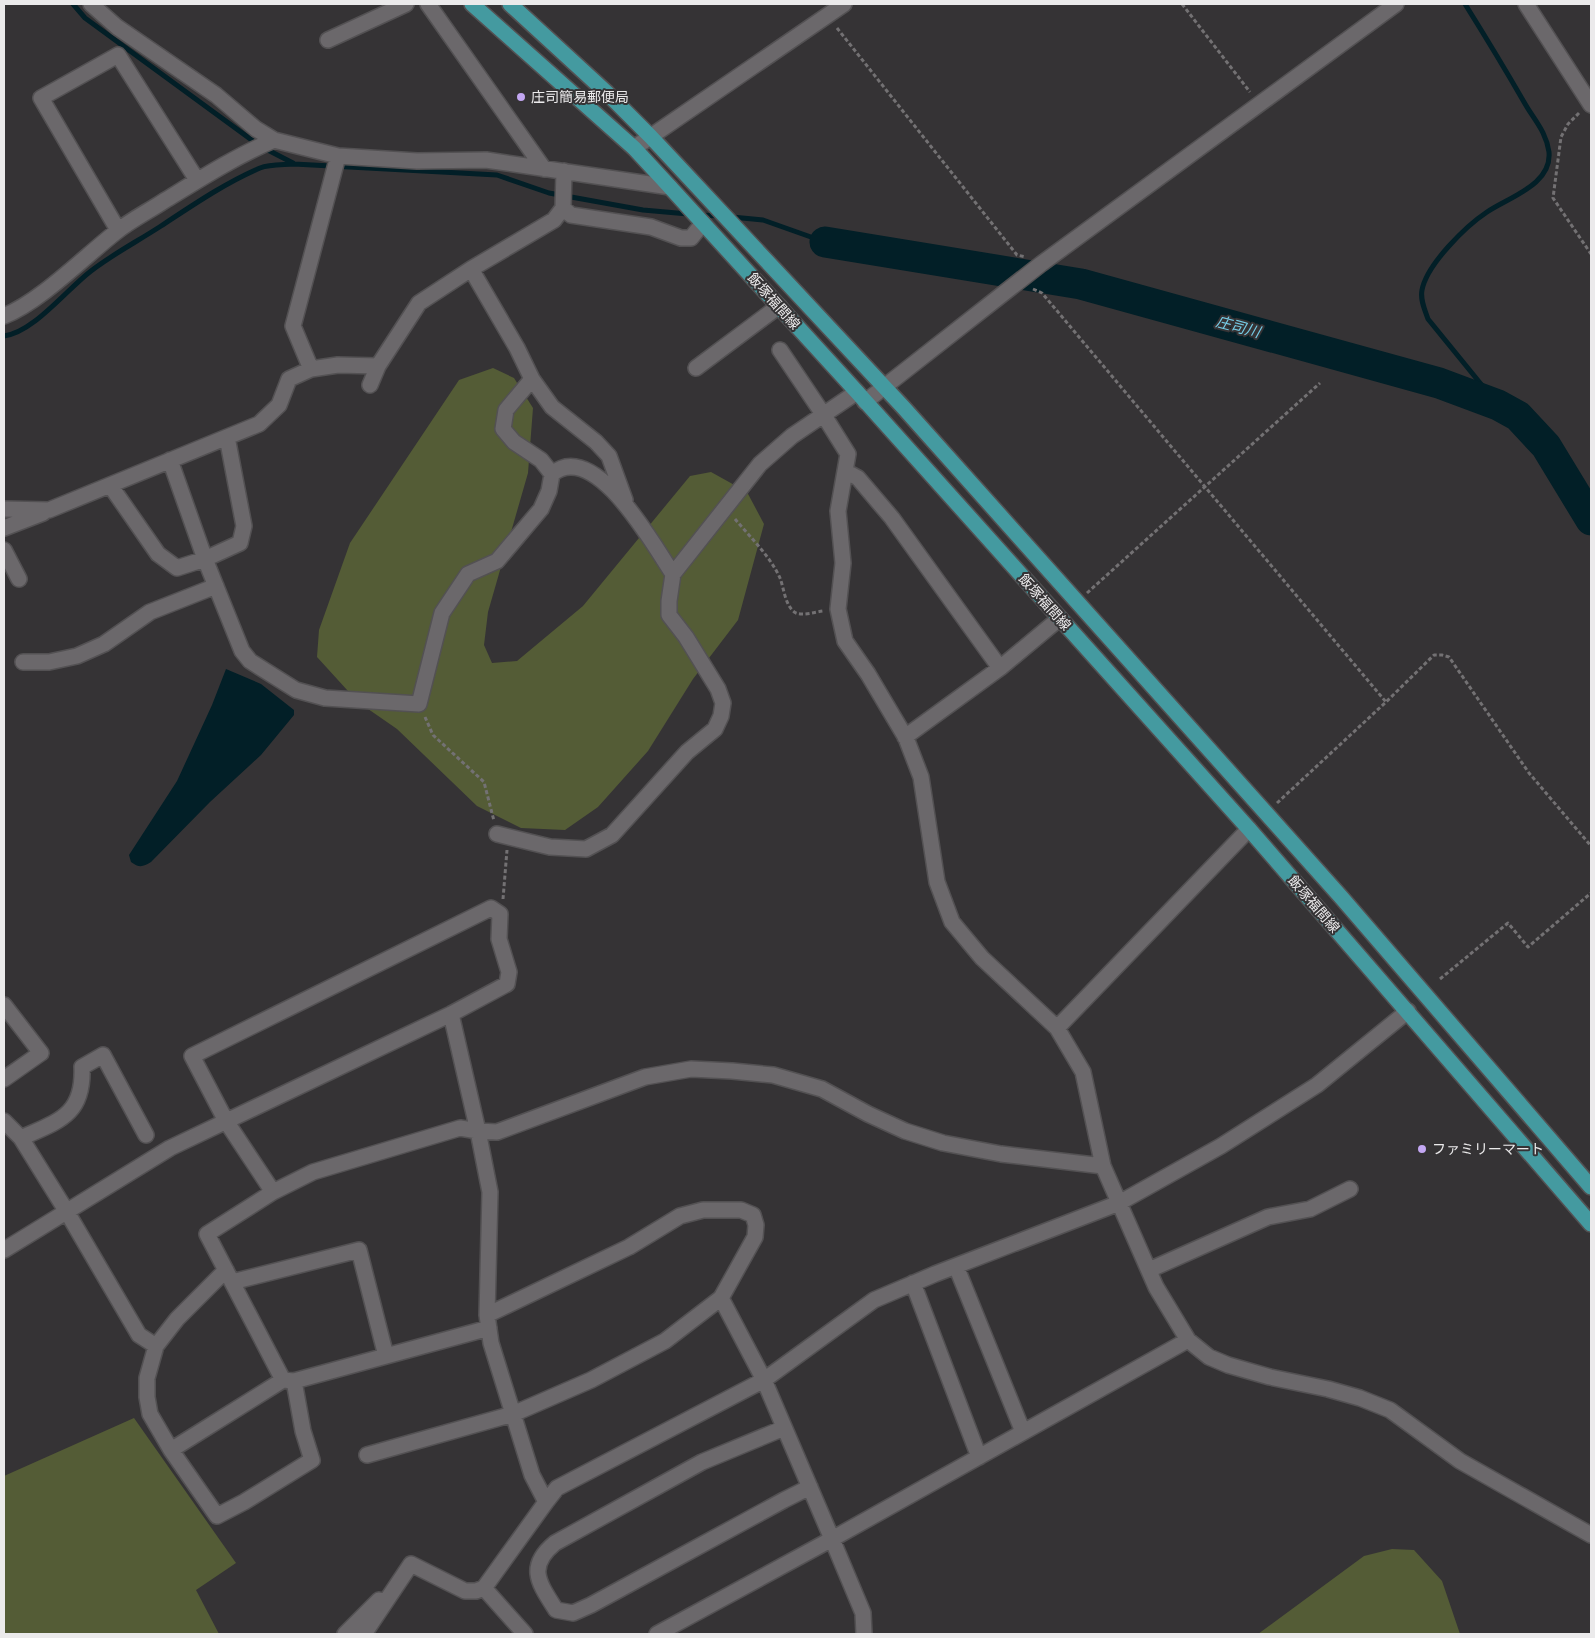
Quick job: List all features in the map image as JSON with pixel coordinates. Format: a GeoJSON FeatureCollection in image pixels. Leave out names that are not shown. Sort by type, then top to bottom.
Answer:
{"type":"FeatureCollection","features":[{"type":"Feature","properties":{"kind":"main road","name":"飯塚福間線"},"geometry":{"type":"LineString","coordinates":[[472,4],[634,148],[704,223],[1249,829],[1591,1224]]}},
{"type":"Feature","properties":{"kind":"main road","name":"飯塚福間線"},"geometry":{"type":"LineString","coordinates":[[510,4],[607,93],[651,137],[884,387],[1078,602],[1417,984],[1591,1187]]}},
{"type":"Feature","properties":{"kind":"street"},"geometry":{"type":"LineString","coordinates":[[91,4],[117,27],[216,95],[256,129],[274,140],[338,156],[417,162],[486,160],[670,187]]}},
{"type":"Feature","properties":{"kind":"street"},"geometry":{"type":"LineString","coordinates":[[328,40],[406,4]]}},
{"type":"Feature","properties":{"kind":"street"},"geometry":{"type":"LineString","coordinates":[[428,4],[544,169]]}},
{"type":"Feature","properties":{"kind":"street"},"geometry":{"type":"LineString","coordinates":[[634,148],[844,4]]}},
{"type":"Feature","properties":{"kind":"street"},"geometry":{"type":"LineString","coordinates":[[502,835],[550,847],[586,848],[612,835],[687,752],[715,729],[721,716],[723,703],[718,689],[686,637],[669,615],[673,574],[760,464],[792,436],[823,414],[840,404],[884,387],[1042,263],[1396,4]]}},
{"type":"Feature","properties":{"kind":"street"},"geometry":{"type":"LineString","coordinates":[[1526,4],[1590,103]]}},
{"type":"Feature","properties":{"kind":"street"},"geometry":{"type":"LineString","coordinates":[[118,230],[41,98],[118,55],[197,180]]}},
{"type":"Feature","properties":{"kind":"street"},"geometry":{"type":"LineString","coordinates":[[4,316],[15,311],[46,290],[118,230],[197,180],[274,140]]}},
{"type":"Feature","properties":{"kind":"street"},"geometry":{"type":"LineString","coordinates":[[311,369],[293,326],[338,156]]}},
{"type":"Feature","properties":{"kind":"street"},"geometry":{"type":"LineString","coordinates":[[370,385],[378,366],[419,303],[471,269],[554,220],[563,208],[564,171]]}},
{"type":"Feature","properties":{"kind":"street"},"geometry":{"type":"LineString","coordinates":[[563,208],[571,215],[652,227],[681,238],[691,238],[704,223]]}},
{"type":"Feature","properties":{"kind":"street"},"geometry":{"type":"LineString","coordinates":[[471,269],[517,348],[532,379],[552,407],[596,442],[609,456],[627,505]]}},
{"type":"Feature","properties":{"kind":"street"},"geometry":{"type":"LineString","coordinates":[[696,368],[779,306]]}},
{"type":"Feature","properties":{"kind":"street"},"geometry":{"type":"LineString","coordinates":[[780,350],[848,454],[838,511],[843,562],[838,609],[845,641],[868,674],[905,737],[921,777],[937,882],[952,922],[982,958],[1057,1028],[1083,1072],[1103,1166],[1156,1287],[1188,1340],[1209,1357],[1228,1365],[1328,1389],[1360,1398],[1390,1410],[1460,1461],[1591,1535]]}},
{"type":"Feature","properties":{"kind":"street"},"geometry":{"type":"LineString","coordinates":[[4,528],[259,424],[279,405],[288,379],[311,369],[338,365],[378,366]]}},
{"type":"Feature","properties":{"kind":"street"},"geometry":{"type":"LineString","coordinates":[[532,379],[506,410],[503,429],[514,442],[541,460],[552,474]]}},
{"type":"Feature","properties":{"kind":"street"},"geometry":{"type":"LineString","coordinates":[[110,485],[158,554],[177,568],[205,559],[240,544],[244,526],[227,437]]}},
{"type":"Feature","properties":{"kind":"street"},"geometry":{"type":"LineString","coordinates":[[170,460],[205,559],[242,651],[250,661],[296,690],[325,698],[419,704],[442,614],[468,574],[497,561],[541,509],[549,491],[552,474],[559,468],[571,466],[584,468],[610,488],[627,505],[673,574]]}},
{"type":"Feature","properties":{"kind":"street"},"geometry":{"type":"LineString","coordinates":[[844,471],[858,478],[892,518],[1000,668]]}},
{"type":"Feature","properties":{"kind":"street"},"geometry":{"type":"LineString","coordinates":[[4,509],[49,510]]}},
{"type":"Feature","properties":{"kind":"street"},"geometry":{"type":"LineString","coordinates":[[4,550],[19,578]]}},
{"type":"Feature","properties":{"kind":"street"},"geometry":{"type":"LineString","coordinates":[[23,662],[48,662],[77,656],[104,644],[150,612],[216,586]]}},
{"type":"Feature","properties":{"kind":"street"},"geometry":{"type":"LineString","coordinates":[[905,737],[1000,668],[1060,618]]}},
{"type":"Feature","properties":{"kind":"street"},"geometry":{"type":"LineString","coordinates":[[1057,1028],[1249,829]]}},
{"type":"Feature","properties":{"kind":"street"},"geometry":{"type":"LineString","coordinates":[[4,1250],[66,1210],[170,1148],[226,1121],[451,1014],[507,984],[509,972],[498,940],[500,914],[491,908],[192,1056],[226,1121],[273,1192]]}},
{"type":"Feature","properties":{"kind":"street"},"geometry":{"type":"LineString","coordinates":[[4,1005],[41,1053],[4,1079]]}},
{"type":"Feature","properties":{"kind":"street"},"geometry":{"type":"LineString","coordinates":[[364,1634],[411,1564],[465,1591],[476,1591],[484,1588],[557,1488],[764,1380],[874,1300],[956,1266],[1119,1204],[1221,1146],[1317,1085],[1408,1011]]}},
{"type":"Feature","properties":{"kind":"street"},"geometry":{"type":"LineString","coordinates":[[451,1014],[490,1192],[488,1321],[491,1344],[532,1475],[546,1502]]}},
{"type":"Feature","properties":{"kind":"street"},"geometry":{"type":"LineString","coordinates":[[21,1138],[51,1125],[67,1115],[75,1104],[82,1085],[82,1067],[103,1055],[146,1135]]}},
{"type":"Feature","properties":{"kind":"street"},"geometry":{"type":"LineString","coordinates":[[386,1356],[359,1250],[229,1276],[178,1319],[156,1346],[147,1378],[148,1406],[150,1414],[171,1450],[217,1516],[244,1502],[312,1460],[289,1380],[229,1276],[207,1234],[273,1192],[313,1172],[460,1128],[478,1132],[497,1132],[645,1077],[691,1069],[732,1070],[773,1075],[822,1089],[868,1114],[905,1131],[943,1143],[1001,1154],[1103,1166]]}},
{"type":"Feature","properties":{"kind":"street"},"geometry":{"type":"LineString","coordinates":[[4,1121],[21,1138],[66,1210],[139,1335],[156,1346]]}},
{"type":"Feature","properties":{"kind":"street"},"geometry":{"type":"LineString","coordinates":[[1149,1270],[1268,1217],[1310,1209],[1350,1189]]}},
{"type":"Feature","properties":{"kind":"street"},"geometry":{"type":"LineString","coordinates":[[171,1450],[289,1380],[386,1356],[488,1321],[629,1247],[680,1216],[703,1210],[741,1210],[753,1215],[756,1225],[755,1237],[721,1298],[665,1341],[591,1380],[513,1414],[367,1455]]}},
{"type":"Feature","properties":{"kind":"street"},"geometry":{"type":"LineString","coordinates":[[956,1266],[1023,1432]]}},
{"type":"Feature","properties":{"kind":"street"},"geometry":{"type":"LineString","coordinates":[[914,1283],[979,1457]]}},
{"type":"Feature","properties":{"kind":"street"},"geometry":{"type":"LineString","coordinates":[[721,1298],[764,1380],[810,1487],[863,1614],[864,1634]]}},
{"type":"Feature","properties":{"kind":"street"},"geometry":{"type":"LineString","coordinates":[[657,1634],[832,1539],[1188,1340]]}},
{"type":"Feature","properties":{"kind":"street"},"geometry":{"type":"LineString","coordinates":[[784,1428],[702,1462],[555,1543],[544,1552],[538,1564],[537,1574],[539,1583],[556,1610],[573,1613],[810,1487]]}},
{"type":"Feature","properties":{"kind":"street"},"geometry":{"type":"LineString","coordinates":[[345,1634],[400,1580]]}},
{"type":"Feature","properties":{"kind":"street"},"geometry":{"type":"LineString","coordinates":[[484,1588],[525,1634]]}},
{"type":"Feature","properties":{"kind":"path"},"geometry":{"type":"LineString","coordinates":[[1182,4],[1259,104]]}},
{"type":"Feature","properties":{"kind":"path"},"geometry":{"type":"LineString","coordinates":[[827,16],[1017,255],[1042,263]]}},
{"type":"Feature","properties":{"kind":"path"},"geometry":{"type":"LineString","coordinates":[[1590,103],[1568,124],[1561,137],[1553,198],[1591,254]]}},
{"type":"Feature","properties":{"kind":"path"},"geometry":{"type":"LineString","coordinates":[[1018,281],[1042,293],[1386,702]]}},
{"type":"Feature","properties":{"kind":"path"},"geometry":{"type":"LineString","coordinates":[[1078,602],[1320,383]]}},
{"type":"Feature","properties":{"kind":"path"},"geometry":{"type":"LineString","coordinates":[[725,507],[767,557],[779,577],[788,605],[794,612],[801,614],[838,609]]}},
{"type":"Feature","properties":{"kind":"path"},"geometry":{"type":"LineString","coordinates":[[1266,814],[1434,655],[1442,654],[1449,657],[1529,772],[1591,846]]}},
{"type":"Feature","properties":{"kind":"path"},"geometry":{"type":"LineString","coordinates":[[419,704],[434,735],[484,782],[502,835],[504,893],[500,914]]}},
{"type":"Feature","properties":{"kind":"path"},"geometry":{"type":"LineString","coordinates":[[1440,979],[1508,923],[1528,947],[1591,893]]}},
{"type":"Feature","properties":{"kind":"green space"},"geometry":{"type":"Polygon","coordinates":[[[493,368],[514,378],[533,408],[528,473],[488,612],[484,645],[492,663],[517,661],[583,606],[690,476],[711,472],[747,492],[764,524],[738,620],[693,679],[648,751],[598,807],[565,830],[521,828],[477,806],[397,729],[358,702],[317,657],[319,630],[350,543],[459,380],[493,368]]]}},
{"type":"Feature","properties":{"kind":"green space"},"geometry":{"type":"Polygon","coordinates":[[[134,1418],[236,1563],[196,1590],[219,1634],[4,1634],[4,1476],[134,1418]]]}},
{"type":"Feature","properties":{"kind":"green space"},"geometry":{"type":"Polygon","coordinates":[[[1392,1549],[1414,1550],[1442,1581],[1460,1634],[1258,1634],[1364,1556],[1392,1549]]]}},
{"type":"Feature","properties":{"kind":"water"},"geometry":{"type":"Polygon","coordinates":[[[226,669],[261,684],[294,710],[294,715],[261,755],[210,802],[151,862],[143,866],[136,865],[131,862],[129,855],[177,781],[212,705],[226,669]]]}},
{"type":"Feature","properties":{"kind":"waterway"},"geometry":{"type":"LineString","coordinates":[[73,4],[85,18],[260,146],[293,163]]}},
{"type":"Feature","properties":{"kind":"waterway"},"geometry":{"type":"LineString","coordinates":[[1465,4],[1539,126],[1549,152],[1548,163],[1544,173],[1537,182],[1487,212],[1469,226],[1448,246],[1439,258],[1425,280],[1422,290],[1422,301],[1428,319],[1498,405]]}},
{"type":"Feature","properties":{"kind":"waterway"},"geometry":{"type":"LineString","coordinates":[[4,336],[15,333],[38,319],[81,279],[117,253],[222,187],[260,168],[268,166],[294,164],[497,175],[549,193],[643,210],[688,214]]}},
{"type":"Feature","properties":{"kind":"waterway"},"geometry":{"type":"LineString","coordinates":[[699,215],[721,216]]}},
{"type":"Feature","properties":{"kind":"waterway"},"geometry":{"type":"LineString","coordinates":[[732,217],[763,220],[825,242]]}},
{"type":"Feature","properties":{"kind":"waterway","name":"庄司川"},"geometry":{"type":"LineString","coordinates":[[825,242],[1081,284],[1439,383],[1498,405],[1518,416],[1546,446],[1591,520]]}},
{"type":"Feature","properties":{"kind":"place","name":"庄司簡易郵便局"},"geometry":{"type":"Point","coordinates":[521,97]}},
{"type":"Feature","properties":{"kind":"place","name":"ファミリーマート"},"geometry":{"type":"Point","coordinates":[1422,1149]}}]}
